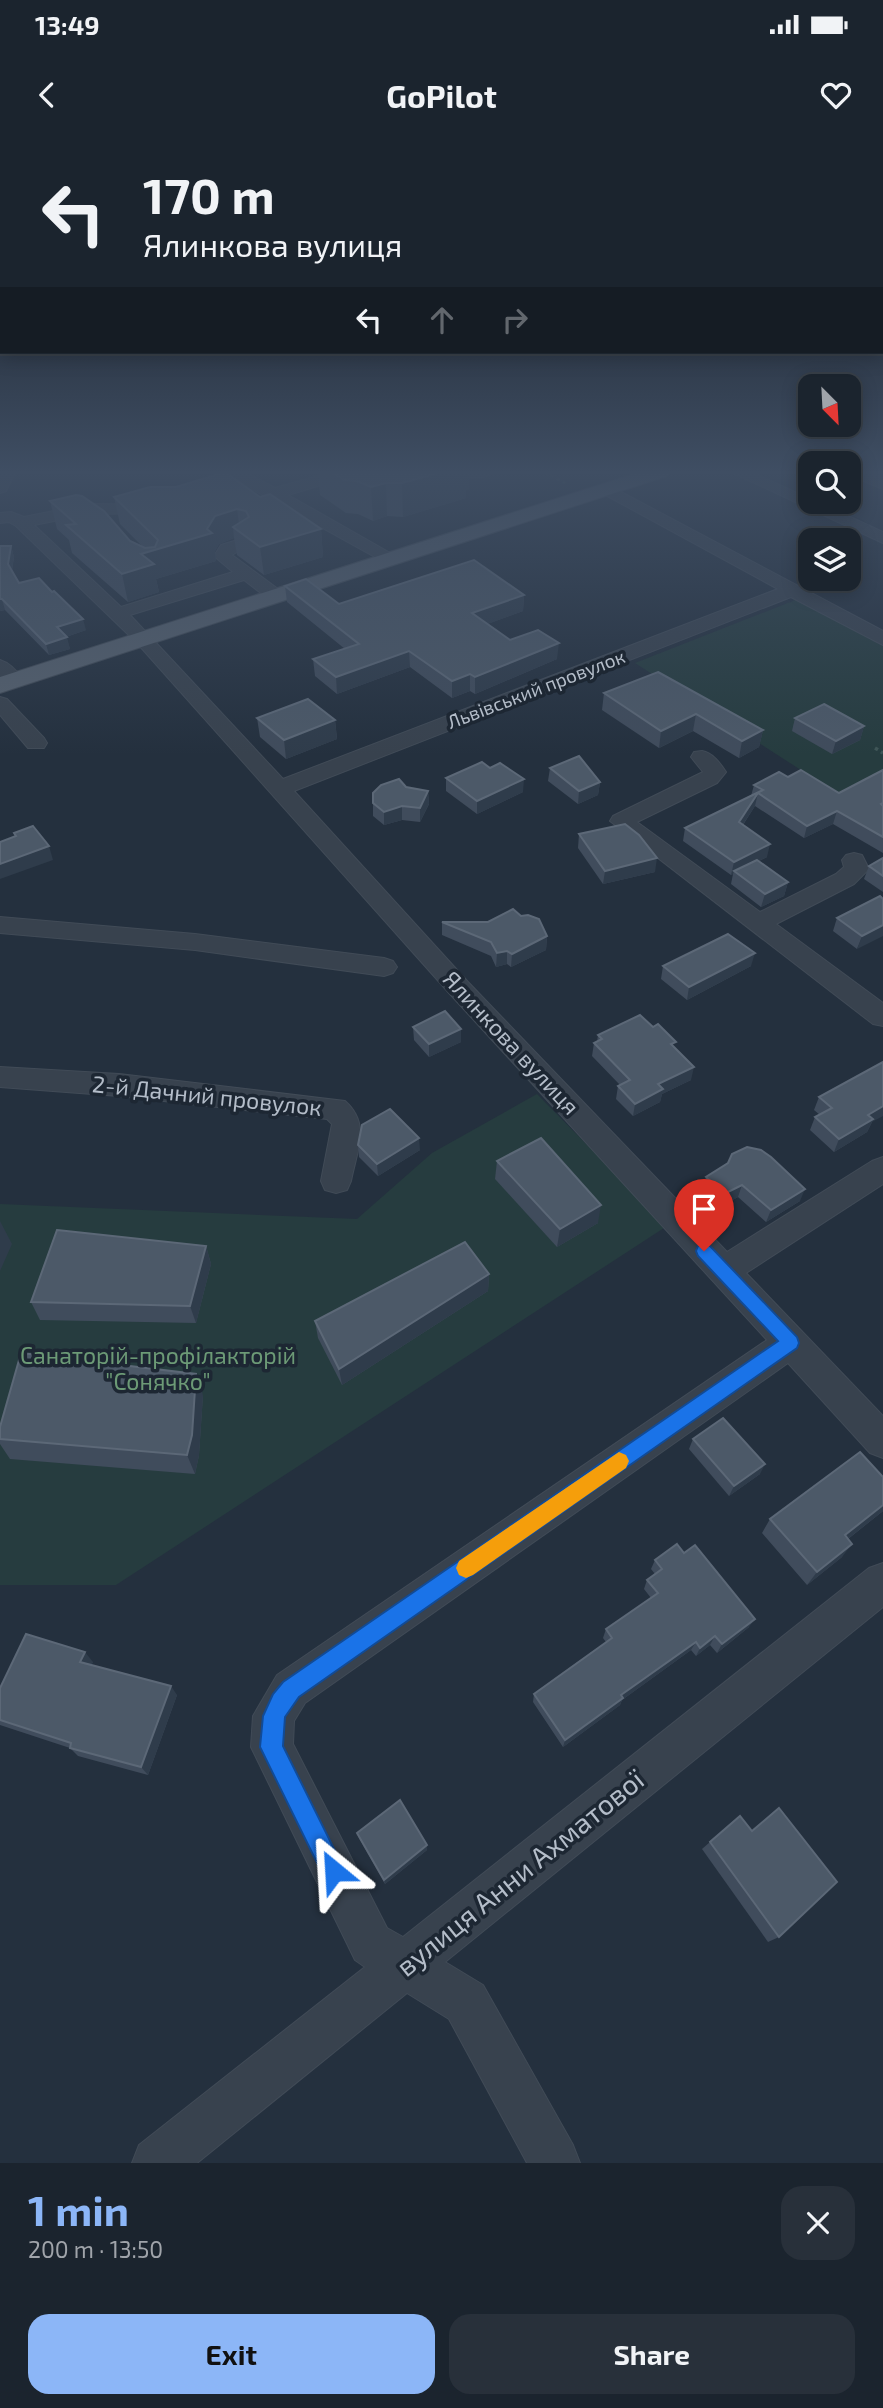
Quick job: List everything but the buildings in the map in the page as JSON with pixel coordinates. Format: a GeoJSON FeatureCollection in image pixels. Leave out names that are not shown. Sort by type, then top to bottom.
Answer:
{"type":"FeatureCollection","features":[{"type":"Feature","properties":{"kind":"main road"},"geometry":{"type":"LineString","coordinates":[[4,675],[144,639],[365,566]]}},
{"type":"Feature","properties":{"kind":"street","name":"Ялинкова вулиця"},"geometry":{"type":"LineString","coordinates":[[69,566],[144,639],[459,988],[883,1441]]}},
{"type":"Feature","properties":{"kind":"street"},"geometry":{"type":"LineString","coordinates":[[237,566],[276,596]]}},
{"type":"Feature","properties":{"kind":"street"},"geometry":{"type":"LineString","coordinates":[[749,566],[883,639]]}},
{"type":"Feature","properties":{"kind":"street"},"geometry":{"type":"LineString","coordinates":[[119,613],[246,574]]}},
{"type":"Feature","properties":{"kind":"street"},"geometry":{"type":"LineString","coordinates":[[167,580],[183,593]]}},
{"type":"Feature","properties":{"kind":"street","name":"Львівський провулок"},"geometry":{"type":"LineString","coordinates":[[281,788],[792,590]]}},
{"type":"Feature","properties":{"kind":"street"},"geometry":{"type":"LineString","coordinates":[[0,703],[36,743]]}},
{"type":"Feature","properties":{"kind":"street"},"geometry":{"type":"LineString","coordinates":[[702,757],[715,772],[709,778],[611,825],[759,923],[883,1017]]}},
{"type":"Feature","properties":{"kind":"street"},"geometry":{"type":"LineString","coordinates":[[759,923],[845,879],[856,869],[854,860]]}},
{"type":"Feature","properties":{"kind":"street"},"geometry":{"type":"LineString","coordinates":[[0,925],[195,942],[384,967]]}},
{"type":"Feature","properties":{"kind":"street","name":"2-й Дачний провулок"},"geometry":{"type":"LineString","coordinates":[[0,1077],[119,1085],[335,1109],[341,1112],[347,1124],[336,1181]]}},
{"type":"Feature","properties":{"kind":"street"},"geometry":{"type":"LineString","coordinates":[[723,1271],[883,1170]]}},
{"type":"Feature","properties":{"kind":"street"},"geometry":{"type":"LineString","coordinates":[[555,2163],[466,2002],[371,1944],[272,1747],[274,1716],[291,1689],[790,1343]]}},
{"type":"Feature","properties":{"kind":"street","name":"вулиця Анни Ахматової"},"geometry":{"type":"LineString","coordinates":[[157,2163],[883,1582]]}},
{"type":"Feature","properties":{"kind":"path"},"geometry":{"type":"LineString","coordinates":[[875,748],[883,753]]}},
{"type":"Feature","properties":{"kind":"green space"},"geometry":{"type":"Polygon","coordinates":[[[798,599],[883,646],[883,823],[635,663],[798,599]]]}},
{"type":"Feature","properties":{"kind":"green space","name":"Санаторій-профілакторій \"Сонячко\""},"geometry":{"type":"Polygon","coordinates":[[[537,1094],[667,1226],[116,1585],[0,1585],[0,1204],[357,1219],[432,1153],[537,1094]]]}},
{"type":"Feature","properties":{"kind":"slow traffic"},"geometry":{"type":"LineString","coordinates":[[466,1568],[619,1461]]}},
{"type":"Feature","properties":{"kind":"route"},"geometry":{"type":"LineString","coordinates":[[334,1871],[272,1747],[271,1731],[281,1702],[291,1689],[790,1343],[704,1251]]}}]}
